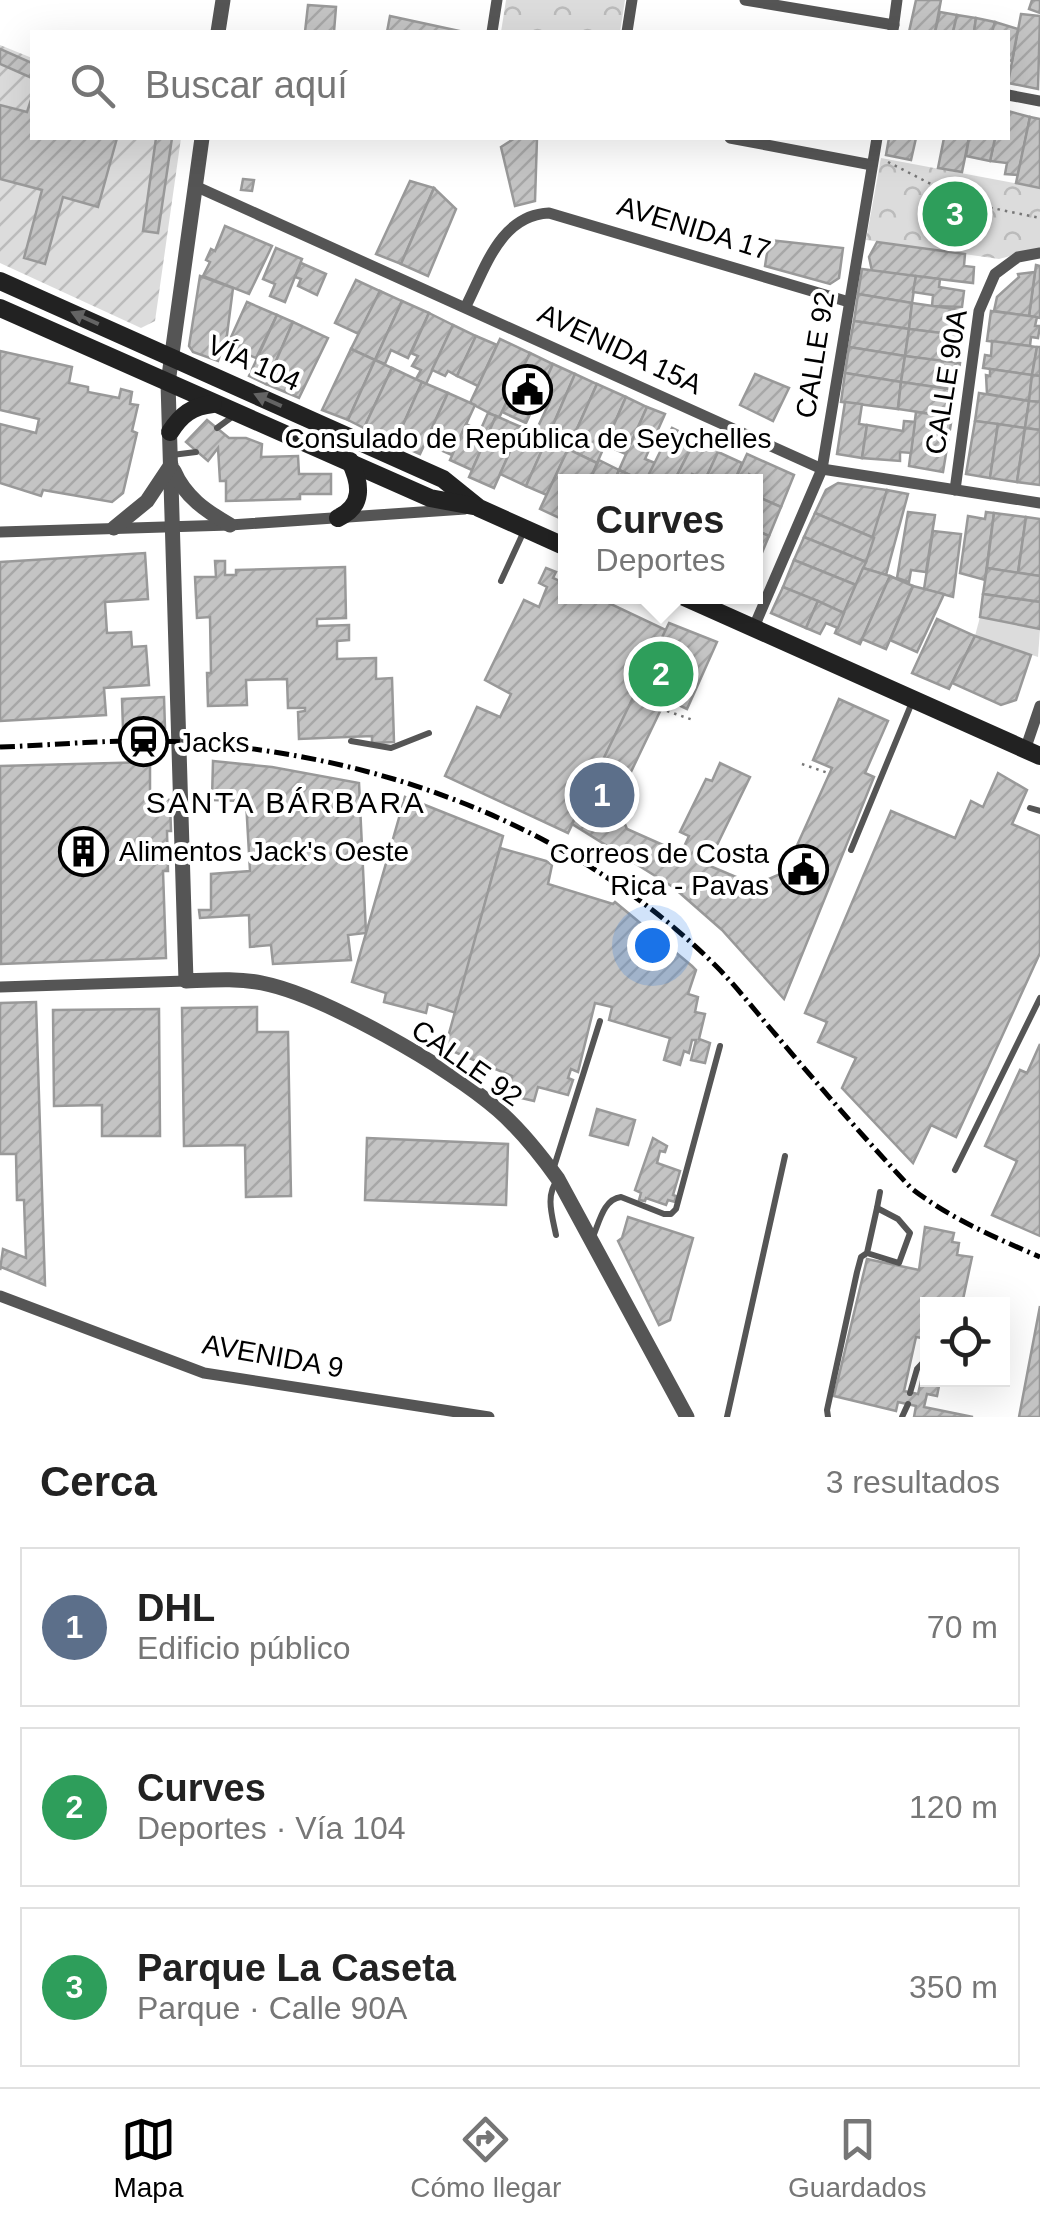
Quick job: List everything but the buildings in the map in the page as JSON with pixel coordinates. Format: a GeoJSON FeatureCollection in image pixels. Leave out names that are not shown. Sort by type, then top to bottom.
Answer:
{"type":"FeatureCollection","features":[{"type":"Feature","properties":{"kind":"main road","name":"VÍA 104"},"geometry":{"type":"LineString","coordinates":[[0,281],[443,479],[479,508],[558,544]]}},
{"type":"Feature","properties":{"kind":"main road","name":"VÍA 104"},"geometry":{"type":"LineString","coordinates":[[0,308],[430,498],[479,508]]}},
{"type":"Feature","properties":{"kind":"main road"},"geometry":{"type":"LineString","coordinates":[[170,432],[187,412],[217,404]]}},
{"type":"Feature","properties":{"kind":"main road"},"geometry":{"type":"LineString","coordinates":[[338,518],[349,513],[359,495],[359,483],[350,461]]}},
{"type":"Feature","properties":{"kind":"main road"},"geometry":{"type":"LineString","coordinates":[[700,604],[1033,753]]}},
{"type":"Feature","properties":{"kind":"street"},"geometry":{"type":"LineString","coordinates":[[218,30],[223,0]]}},
{"type":"Feature","properties":{"kind":"street"},"geometry":{"type":"LineString","coordinates":[[492,30],[497,0]]}},
{"type":"Feature","properties":{"kind":"street"},"geometry":{"type":"LineString","coordinates":[[627,30],[632,0]]}},
{"type":"Feature","properties":{"kind":"street"},"geometry":{"type":"LineString","coordinates":[[745,0],[893,29],[897,0]]}},
{"type":"Feature","properties":{"kind":"street"},"geometry":{"type":"LineString","coordinates":[[1010,94],[1040,100]]}},
{"type":"Feature","properties":{"kind":"street"},"geometry":{"type":"LineString","coordinates":[[0,988],[186,981],[168,383],[202,140]]}},
{"type":"Feature","properties":{"kind":"street"},"geometry":{"type":"LineString","coordinates":[[742,140],[877,162]]}},
{"type":"Feature","properties":{"kind":"street","name":"CALLE 92"},"geometry":{"type":"LineString","coordinates":[[754,628],[822,469],[877,162],[876,140]]}},
{"type":"Feature","properties":{"kind":"street","name":"AVENIDA 15A"},"geometry":{"type":"LineString","coordinates":[[195,186],[822,469],[1040,503]]}},
{"type":"Feature","properties":{"kind":"street","name":"AVENIDA 17"},"geometry":{"type":"LineString","coordinates":[[466,306],[500,241],[523,218],[541,213],[569,216],[849,302]]}},
{"type":"Feature","properties":{"kind":"street","name":"CALLE 90A"},"geometry":{"type":"LineString","coordinates":[[955,490],[980,311],[995,274],[1018,257],[1040,254]]}},
{"type":"Feature","properties":{"kind":"street"},"geometry":{"type":"LineString","coordinates":[[171,460],[188,495],[230,526]]}},
{"type":"Feature","properties":{"kind":"street"},"geometry":{"type":"LineString","coordinates":[[114,528],[147,501],[171,460]]}},
{"type":"Feature","properties":{"kind":"street"},"geometry":{"type":"LineString","coordinates":[[0,532],[230,526],[479,508]]}},
{"type":"Feature","properties":{"kind":"street"},"geometry":{"type":"LineString","coordinates":[[1033,753],[1040,706]]}},
{"type":"Feature","properties":{"kind":"street","name":"CALLE 92"},"geometry":{"type":"LineString","coordinates":[[186,981],[231,979],[298,994],[357,1022],[452,1076],[494,1107],[536,1148],[556,1175],[688,1417]]}},
{"type":"Feature","properties":{"kind":"street","name":"AVENIDA 9"},"geometry":{"type":"LineString","coordinates":[[0,1296],[204,1373],[489,1417]]}},
{"type":"Feature","properties":{"kind":"lane"},"geometry":{"type":"LineString","coordinates":[[217,428],[237,413]]}},
{"type":"Feature","properties":{"kind":"lane"},"geometry":{"type":"LineString","coordinates":[[171,460],[196,452]]}},
{"type":"Feature","properties":{"kind":"lane"},"geometry":{"type":"LineString","coordinates":[[501,581],[524,530]]}},
{"type":"Feature","properties":{"kind":"lane"},"geometry":{"type":"LineString","coordinates":[[851,850],[914,699]]}},
{"type":"Feature","properties":{"kind":"lane"},"geometry":{"type":"LineString","coordinates":[[352,741],[391,748],[429,733]]}},
{"type":"Feature","properties":{"kind":"lane"},"geometry":{"type":"LineString","coordinates":[[1030,808],[1040,811]]}},
{"type":"Feature","properties":{"kind":"lane"},"geometry":{"type":"LineString","coordinates":[[955,1170],[1040,998]]}},
{"type":"Feature","properties":{"kind":"lane"},"geometry":{"type":"LineString","coordinates":[[556,1235],[550,1207],[552,1188],[600,1021]]}},
{"type":"Feature","properties":{"kind":"lane"},"geometry":{"type":"LineString","coordinates":[[592,1240],[608,1202],[614,1197],[664,1214],[676,1209],[720,1046]]}},
{"type":"Feature","properties":{"kind":"lane"},"geometry":{"type":"LineString","coordinates":[[727,1417],[785,1156]]}},
{"type":"Feature","properties":{"kind":"lane"},"geometry":{"type":"LineString","coordinates":[[828,1417],[857,1272],[867,1253],[880,1192]]}},
{"type":"Feature","properties":{"kind":"lane"},"geometry":{"type":"LineString","coordinates":[[867,1253],[900,1263],[910,1233],[906,1226],[877,1208]]}},
{"type":"Feature","properties":{"kind":"lane"},"geometry":{"type":"LineString","coordinates":[[910,1392],[920,1367]]}},
{"type":"Feature","properties":{"kind":"lane"},"geometry":{"type":"LineString","coordinates":[[902,1417],[908,1404]]}},
{"type":"Feature","properties":{"kind":"path"},"geometry":{"type":"LineString","coordinates":[[877,162],[968,202],[1040,218]]}},
{"type":"Feature","properties":{"kind":"path"},"geometry":{"type":"LineString","coordinates":[[666,711],[693,720]]}},
{"type":"Feature","properties":{"kind":"path"},"geometry":{"type":"LineString","coordinates":[[802,764],[828,774]]}},
{"type":"Feature","properties":{"kind":"green space"},"geometry":{"type":"Polygon","coordinates":[[[506,0],[625,0],[620,30],[501,30],[506,0]]]}},
{"type":"Feature","properties":{"kind":"green space"},"geometry":{"type":"Polygon","coordinates":[[[0,45],[30,57],[30,105],[27,112],[0,105],[0,45]]]}},
{"type":"Feature","properties":{"kind":"green space"},"geometry":{"type":"Polygon","coordinates":[[[116,140],[181,140],[155,321],[141,328],[0,263],[0,179],[42,190],[24,258],[44,264],[63,197],[98,206],[116,140]]]}},
{"type":"Feature","properties":{"kind":"green space"},"geometry":{"type":"Polygon","coordinates":[[[881,158],[1040,188],[1040,248],[999,259],[866,240],[881,158]]]}},
{"type":"Feature","properties":{"kind":"green space"},"geometry":{"type":"Polygon","coordinates":[[[980,617],[1040,629],[1038,657],[975,636],[980,617]]]}},
{"type":"Feature","properties":{"kind":"railway"},"geometry":{"type":"LineString","coordinates":[[0,747],[159,741],[256,749],[329,762],[400,781],[537,836],[600,873],[660,916],[716,966],[911,1188],[957,1218],[1040,1257]]}},
{"type":"Feature","properties":{"kind":"place","name":"Parque La Caseta"},"geometry":{"type":"Point","coordinates":[955,214]}},
{"type":"Feature","properties":{"kind":"place","name":"Consulado de República de Seychelles"},"geometry":{"type":"Point","coordinates":[528,390]}},
{"type":"Feature","properties":{"kind":"place","name":"Curves"},"geometry":{"type":"Point","coordinates":[661,674]}},
{"type":"Feature","properties":{"kind":"place","name":"Jacks"},"geometry":{"type":"Point","coordinates":[143,742]}},
{"type":"Feature","properties":{"kind":"place","name":"DHL"},"geometry":{"type":"Point","coordinates":[602,795]}},
{"type":"Feature","properties":{"kind":"place","name":"Alimentos Jack's Oeste"},"geometry":{"type":"Point","coordinates":[84,851]}},
{"type":"Feature","properties":{"kind":"place","name":"Correos de Costa Rica - Pavas"},"geometry":{"type":"Point","coordinates":[804,869]}},
{"type":"Feature","properties":{"kind":"district","name":"SANTA BÁRBARA"},"geometry":{"type":"Point","coordinates":[286,802]}}]}
